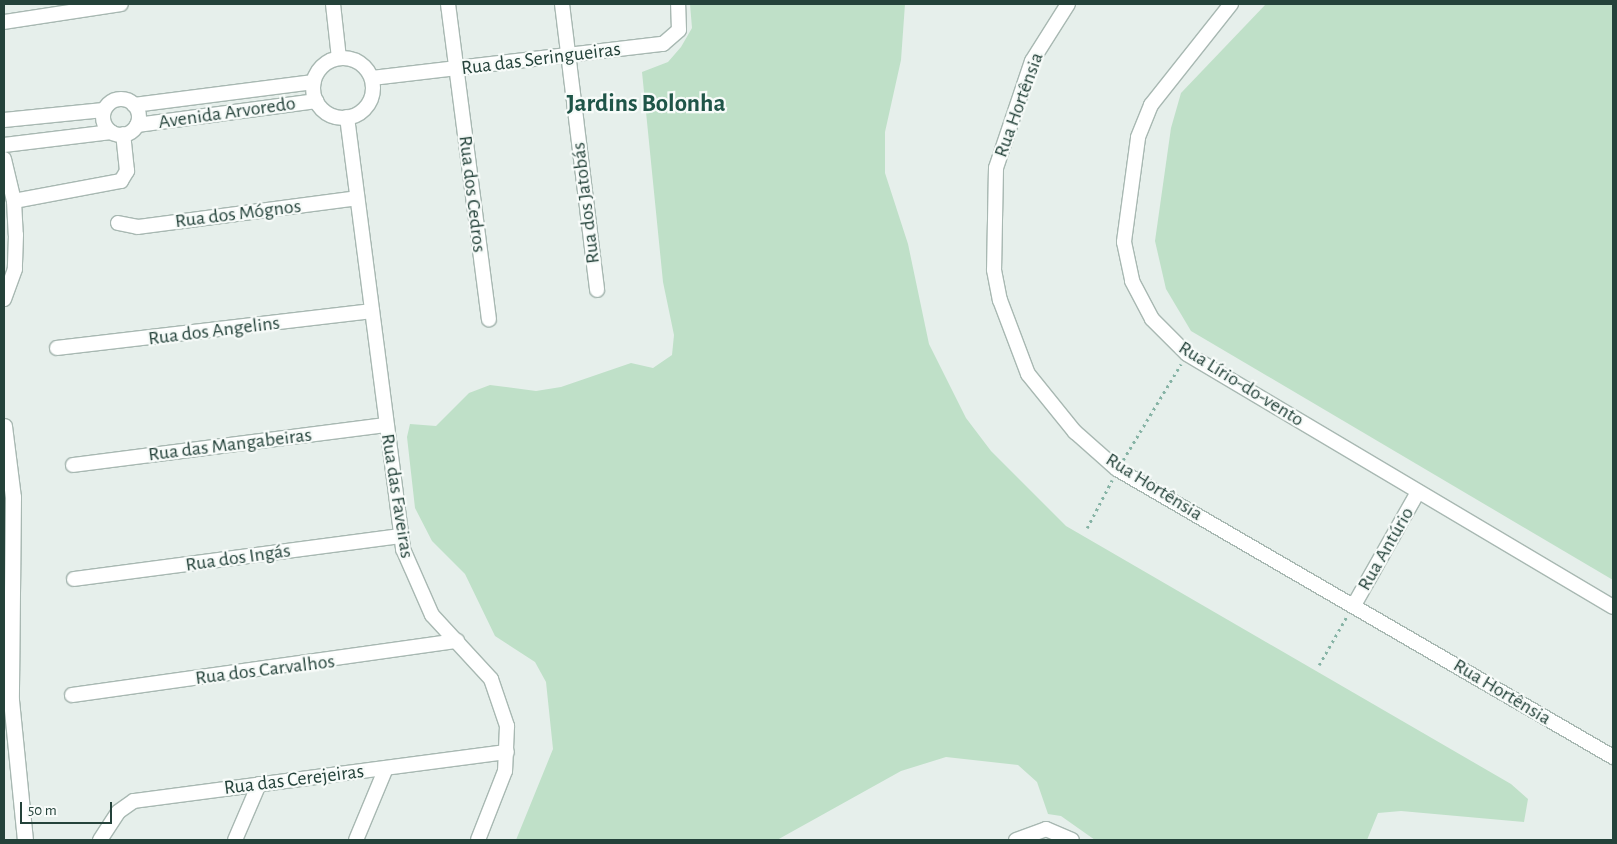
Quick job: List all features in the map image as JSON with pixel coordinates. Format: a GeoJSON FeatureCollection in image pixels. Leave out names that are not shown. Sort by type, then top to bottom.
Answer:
{"type":"FeatureCollection","features":[{"type":"Feature","properties":{"kind":"street"},"geometry":{"type":"LineString","coordinates":[[4,22],[120,4]]}},
{"type":"Feature","properties":{"kind":"street"},"geometry":{"type":"LineString","coordinates":[[333,4],[339,58]]}},
{"type":"Feature","properties":{"kind":"street","name":"Rua dos Cedros"},"geometry":{"type":"LineString","coordinates":[[448,4],[489,319]]}},
{"type":"Feature","properties":{"kind":"street","name":"Rua dos Jatobás"},"geometry":{"type":"LineString","coordinates":[[562,4],[596,290]]}},
{"type":"Feature","properties":{"kind":"street","name":"Rua das Seringueiras"},"geometry":{"type":"LineString","coordinates":[[372,78],[569,56],[673,39],[680,21],[678,4]]}},
{"type":"Feature","properties":{"kind":"street","name":"Rua Hortênsia"},"geometry":{"type":"LineString","coordinates":[[1068,4],[1032,61],[1002,140],[994,200],[994,270],[1000,300],[1028,374],[1075,432],[1117,469],[1613,757]]}},
{"type":"Feature","properties":{"kind":"street","name":"Rua Lírio-do-vento"},"geometry":{"type":"LineString","coordinates":[[1231,4],[1151,105],[1138,138],[1125,220],[1126,260],[1138,295],[1152,319],[1187,354],[1613,607]]}},
{"type":"Feature","properties":{"kind":"street"},"geometry":{"type":"LineString","coordinates":[[339,58],[359,62],[372,78],[371,99],[365,108],[347,117],[329,114],[316,100],[314,82],[322,66],[339,58]]}},
{"type":"Feature","properties":{"kind":"street","name":"Avenida Arvoredo"},"geometry":{"type":"LineString","coordinates":[[4,120],[104,110],[118,99],[134,105],[314,82]]}},
{"type":"Feature","properties":{"kind":"street","name":"Avenida Arvoredo"},"geometry":{"type":"LineString","coordinates":[[4,145],[42,138],[117,133],[137,125],[316,100]]}},
{"type":"Feature","properties":{"kind":"street","name":"Avenida Arvoredo"},"geometry":{"type":"LineString","coordinates":[[134,105],[137,125]]}},
{"type":"Feature","properties":{"kind":"street"},"geometry":{"type":"LineString","coordinates":[[14,201],[121,181],[128,171],[117,133],[104,122],[104,110]]}},
{"type":"Feature","properties":{"kind":"street"},"geometry":{"type":"LineString","coordinates":[[39,117],[42,138]]}},
{"type":"Feature","properties":{"kind":"street","name":"Rua das Faveiras"},"geometry":{"type":"LineString","coordinates":[[347,117],[401,536],[422,596],[457,641],[480,664],[498,695],[507,752],[501,785],[478,840]]}},
{"type":"Feature","properties":{"kind":"street"},"geometry":{"type":"LineString","coordinates":[[4,159],[14,201],[15,268],[4,299]]}},
{"type":"Feature","properties":{"kind":"street","name":"Rua dos Mógnos"},"geometry":{"type":"LineString","coordinates":[[118,222],[138,227],[358,198]]}},
{"type":"Feature","properties":{"kind":"street","name":"Rua dos Angelins"},"geometry":{"type":"LineString","coordinates":[[57,348],[372,311]]}},
{"type":"Feature","properties":{"kind":"street","name":"Rua das Mangabeiras"},"geometry":{"type":"LineString","coordinates":[[73,465],[386,425]]}},
{"type":"Feature","properties":{"kind":"street"},"geometry":{"type":"LineString","coordinates":[[4,426],[11,700],[25,840]]}},
{"type":"Feature","properties":{"kind":"street","name":"Rua Antúrio"},"geometry":{"type":"LineString","coordinates":[[1354,605],[1418,492]]}},
{"type":"Feature","properties":{"kind":"street","name":"Rua dos Ingás"},"geometry":{"type":"LineString","coordinates":[[74,579],[401,536]]}},
{"type":"Feature","properties":{"kind":"street","name":"Rua dos Carvalhos"},"geometry":{"type":"LineString","coordinates":[[72,694],[457,641]]}},
{"type":"Feature","properties":{"kind":"street","name":"Rua das Cerejeiras"},"geometry":{"type":"LineString","coordinates":[[100,840],[118,812],[134,801],[507,752]]}},
{"type":"Feature","properties":{"kind":"street"},"geometry":{"type":"LineString","coordinates":[[356,840],[386,768]]}},
{"type":"Feature","properties":{"kind":"street"},"geometry":{"type":"LineString","coordinates":[[235,840],[259,784]]}},
{"type":"Feature","properties":{"kind":"street"},"geometry":{"type":"LineString","coordinates":[[1016,840],[1046,829],[1072,840]]}},
{"type":"Feature","properties":{"kind":"path"},"geometry":{"type":"LineString","coordinates":[[1086,528],[1117,469],[1187,354]]}},
{"type":"Feature","properties":{"kind":"path"},"geometry":{"type":"LineString","coordinates":[[1319,665],[1354,605]]}},
{"type":"Feature","properties":{"kind":"green space"},"geometry":{"type":"Polygon","coordinates":[[[690,4],[905,4],[901,60],[885,132],[885,173],[908,244],[929,344],[966,418],[991,451],[1066,526],[1511,784],[1528,799],[1524,822],[1401,811],[1378,813],[1367,840],[1095,840],[1061,816],[1048,814],[1037,782],[1018,765],[946,757],[901,771],[777,840],[516,840],[553,749],[546,682],[535,662],[495,636],[465,574],[432,541],[415,508],[407,437],[410,424],[436,426],[469,393],[490,385],[536,391],[561,387],[631,363],[653,368],[672,355],[674,335],[663,282],[642,72],[668,62],[681,47],[692,28],[690,4]]]}},
{"type":"Feature","properties":{"kind":"green space"},"geometry":{"type":"Polygon","coordinates":[[[1266,4],[1613,4],[1613,580],[1191,331],[1166,289],[1155,241],[1171,128],[1181,93],[1266,4]]]}},
{"type":"Feature","properties":{"kind":"district","name":"Jardins Bolonha"},"geometry":{"type":"Point","coordinates":[646,104]}}]}
